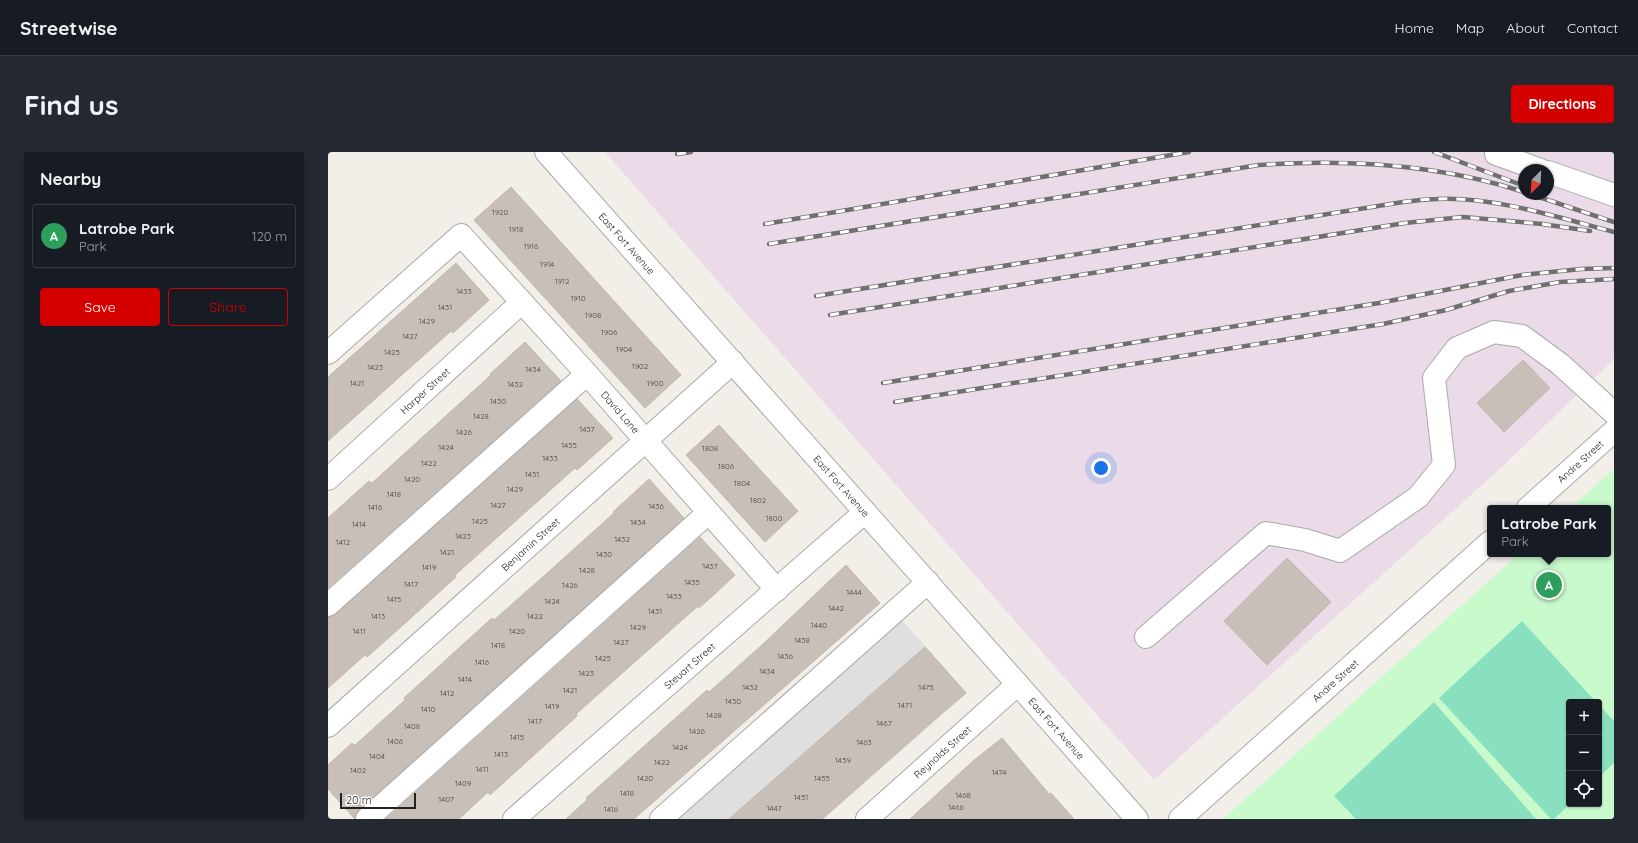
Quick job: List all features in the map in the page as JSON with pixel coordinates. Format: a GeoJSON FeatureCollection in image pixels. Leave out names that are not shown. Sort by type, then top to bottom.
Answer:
{"type":"FeatureCollection","features":[{"type":"Feature","properties":{"kind":"street","name":"East Fort Avenue"},"geometry":{"type":"LineString","coordinates":[[546,152],[1137,819]]}},
{"type":"Feature","properties":{"kind":"street"},"geometry":{"type":"LineString","coordinates":[[1496,154],[1524,164]]}},
{"type":"Feature","properties":{"kind":"street"},"geometry":{"type":"LineString","coordinates":[[1554,174],[1614,195]]}},
{"type":"Feature","properties":{"kind":"street","name":"David Lane"},"geometry":{"type":"LineString","coordinates":[[328,353],[461,235],[646,441],[777,590]]}},
{"type":"Feature","properties":{"kind":"street","name":"Harper Street"},"geometry":{"type":"LineString","coordinates":[[328,479],[522,302]]}},
{"type":"Feature","properties":{"kind":"street"},"geometry":{"type":"LineString","coordinates":[[1146,637],[1266,534],[1305,540],[1340,551],[1418,497],[1444,464],[1434,378],[1457,348],[1494,332],[1522,336],[1560,364],[1614,414]]}},
{"type":"Feature","properties":{"kind":"street","name":"Benjamin Street"},"geometry":{"type":"LineString","coordinates":[[328,726],[733,362]]}},
{"type":"Feature","properties":{"kind":"street"},"geometry":{"type":"LineString","coordinates":[[328,605],[586,374]]}},
{"type":"Feature","properties":{"kind":"street","name":"Andre Street"},"geometry":{"type":"LineString","coordinates":[[1531,505],[1614,431]]}},
{"type":"Feature","properties":{"kind":"street","name":"Steuart Street"},"geometry":{"type":"LineString","coordinates":[[514,819],[865,512]]}},
{"type":"Feature","properties":{"kind":"street"},"geometry":{"type":"LineString","coordinates":[[367,819],[708,513]]}},
{"type":"Feature","properties":{"kind":"street","name":"Andre Street"},"geometry":{"type":"LineString","coordinates":[[1180,819],[1487,545]]}},
{"type":"Feature","properties":{"kind":"street"},"geometry":{"type":"LineString","coordinates":[[661,819],[928,582]]}},
{"type":"Feature","properties":{"kind":"street","name":"Reynolds Street"},"geometry":{"type":"LineString","coordinates":[[867,819],[1018,684]]}},
{"type":"Feature","properties":{"kind":"shaded area"},"geometry":{"type":"Polygon","coordinates":[[[605,152],[1614,152],[1614,359],[1502,467],[1154,780],[605,152]]]}},
{"type":"Feature","properties":{"kind":"shaded area"},"geometry":{"type":"Polygon","coordinates":[[[900,618],[967,693],[824,819],[675,819],[900,618]]]}},
{"type":"Feature","properties":{"kind":"green space"},"geometry":{"type":"Polygon","coordinates":[[[1614,469],[1614,819],[1223,819],[1516,557],[1611,557],[1611,505],[1573,505],[1614,469]]]}},
{"type":"Feature","properties":{"kind":"green space"},"geometry":{"type":"Polygon","coordinates":[[[1522,621],[1593,699],[1566,699],[1567,807],[1554,819],[1551,819],[1439,698],[1522,621]]]}},
{"type":"Feature","properties":{"kind":"green space"},"geometry":{"type":"Polygon","coordinates":[[[1434,702],[1536,819],[1356,819],[1334,796],[1434,702]]]}},
{"type":"Feature","properties":{"kind":"green space"},"geometry":{"type":"Polygon","coordinates":[[[1602,708],[1614,721],[1614,763],[1602,774],[1602,708]]]}},
{"type":"Feature","properties":{"kind":"building"},"geometry":{"type":"Polygon","coordinates":[[[511,187],[681,375],[645,408],[474,220],[511,187]]]}},
{"type":"Feature","properties":{"kind":"building"},"geometry":{"type":"Polygon","coordinates":[[[456,263],[489,300],[453,333],[451,331],[328,441],[328,377],[456,263]]]}},
{"type":"Feature","properties":{"kind":"building"},"geometry":{"type":"Polygon","coordinates":[[[525,342],[561,381],[328,588],[328,518],[369,481],[372,483],[491,375],[490,374],[525,342]]]}},
{"type":"Feature","properties":{"kind":"building"},"geometry":{"type":"Polygon","coordinates":[[[1523,360],[1550,388],[1504,432],[1477,403],[1523,360]]]}},
{"type":"Feature","properties":{"kind":"building"},"geometry":{"type":"Polygon","coordinates":[[[577,399],[613,438],[577,470],[575,468],[454,576],[456,577],[403,625],[367,657],[365,655],[328,688],[328,617],[336,614],[577,399]]]}},
{"type":"Feature","properties":{"kind":"building"},"geometry":{"type":"Polygon","coordinates":[[[719,425],[798,511],[765,542],[686,455],[719,425]]]}},
{"type":"Feature","properties":{"kind":"building"},"geometry":{"type":"Polygon","coordinates":[[[649,479],[684,518],[359,810],[355,815],[355,819],[328,789],[328,765],[352,743],[354,746],[492,618],[494,620],[545,575],[614,513],[613,512],[649,479]]]}},
{"type":"Feature","properties":{"kind":"building"},"geometry":{"type":"Polygon","coordinates":[[[700,537],[735,575],[717,592],[699,608],[698,606],[576,714],[577,716],[490,795],[488,792],[459,819],[386,819],[700,537]]]}},
{"type":"Feature","properties":{"kind":"building"},"geometry":{"type":"Polygon","coordinates":[[[1287,558],[1331,602],[1267,665],[1224,621],[1287,558]]]}},
{"type":"Feature","properties":{"kind":"building"},"geometry":{"type":"Polygon","coordinates":[[[846,565],[880,603],[634,819],[566,819],[587,800],[586,798],[707,690],[709,692],[761,646],[846,565]]]}},
{"type":"Feature","properties":{"kind":"building"},"geometry":{"type":"Polygon","coordinates":[[[925,647],[966,693],[822,819],[729,819],[925,647]]]}},
{"type":"Feature","properties":{"kind":"building"},"geometry":{"type":"Polygon","coordinates":[[[1002,738],[1049,794],[1051,793],[1074,819],[910,819],[973,761],[1002,738]]]}},
{"type":"Feature","properties":{"kind":"railway"},"geometry":{"type":"LineString","coordinates":[[677,154],[691,152]]}},
{"type":"Feature","properties":{"kind":"railway"},"geometry":{"type":"LineString","coordinates":[[765,224],[1189,152]]}},
{"type":"Feature","properties":{"kind":"railway"},"geometry":{"type":"LineString","coordinates":[[1434,152],[1518,184]]}},
{"type":"Feature","properties":{"kind":"railway"},"geometry":{"type":"LineString","coordinates":[[769,244],[1259,165],[1326,163],[1393,166],[1459,175],[1518,190]]}},
{"type":"Feature","properties":{"kind":"railway"},"geometry":{"type":"LineString","coordinates":[[816,296],[1429,199],[1458,199],[1503,204],[1614,232]]}},
{"type":"Feature","properties":{"kind":"railway"},"geometry":{"type":"LineString","coordinates":[[1548,200],[1614,222]]}},
{"type":"Feature","properties":{"kind":"railway"},"geometry":{"type":"LineString","coordinates":[[830,315],[1405,223],[1463,217],[1542,224],[1590,231]]}},
{"type":"Feature","properties":{"kind":"railway"},"geometry":{"type":"LineString","coordinates":[[883,383],[1379,303],[1522,275],[1581,269],[1614,268]]}},
{"type":"Feature","properties":{"kind":"railway"},"geometry":{"type":"LineString","coordinates":[[895,402],[1383,324],[1446,310],[1509,291],[1560,282],[1614,279]]}},
{"type":"Feature","properties":{"kind":"place","name":"Latrobe Park"},"geometry":{"type":"Point","coordinates":[1549,585]}}]}
